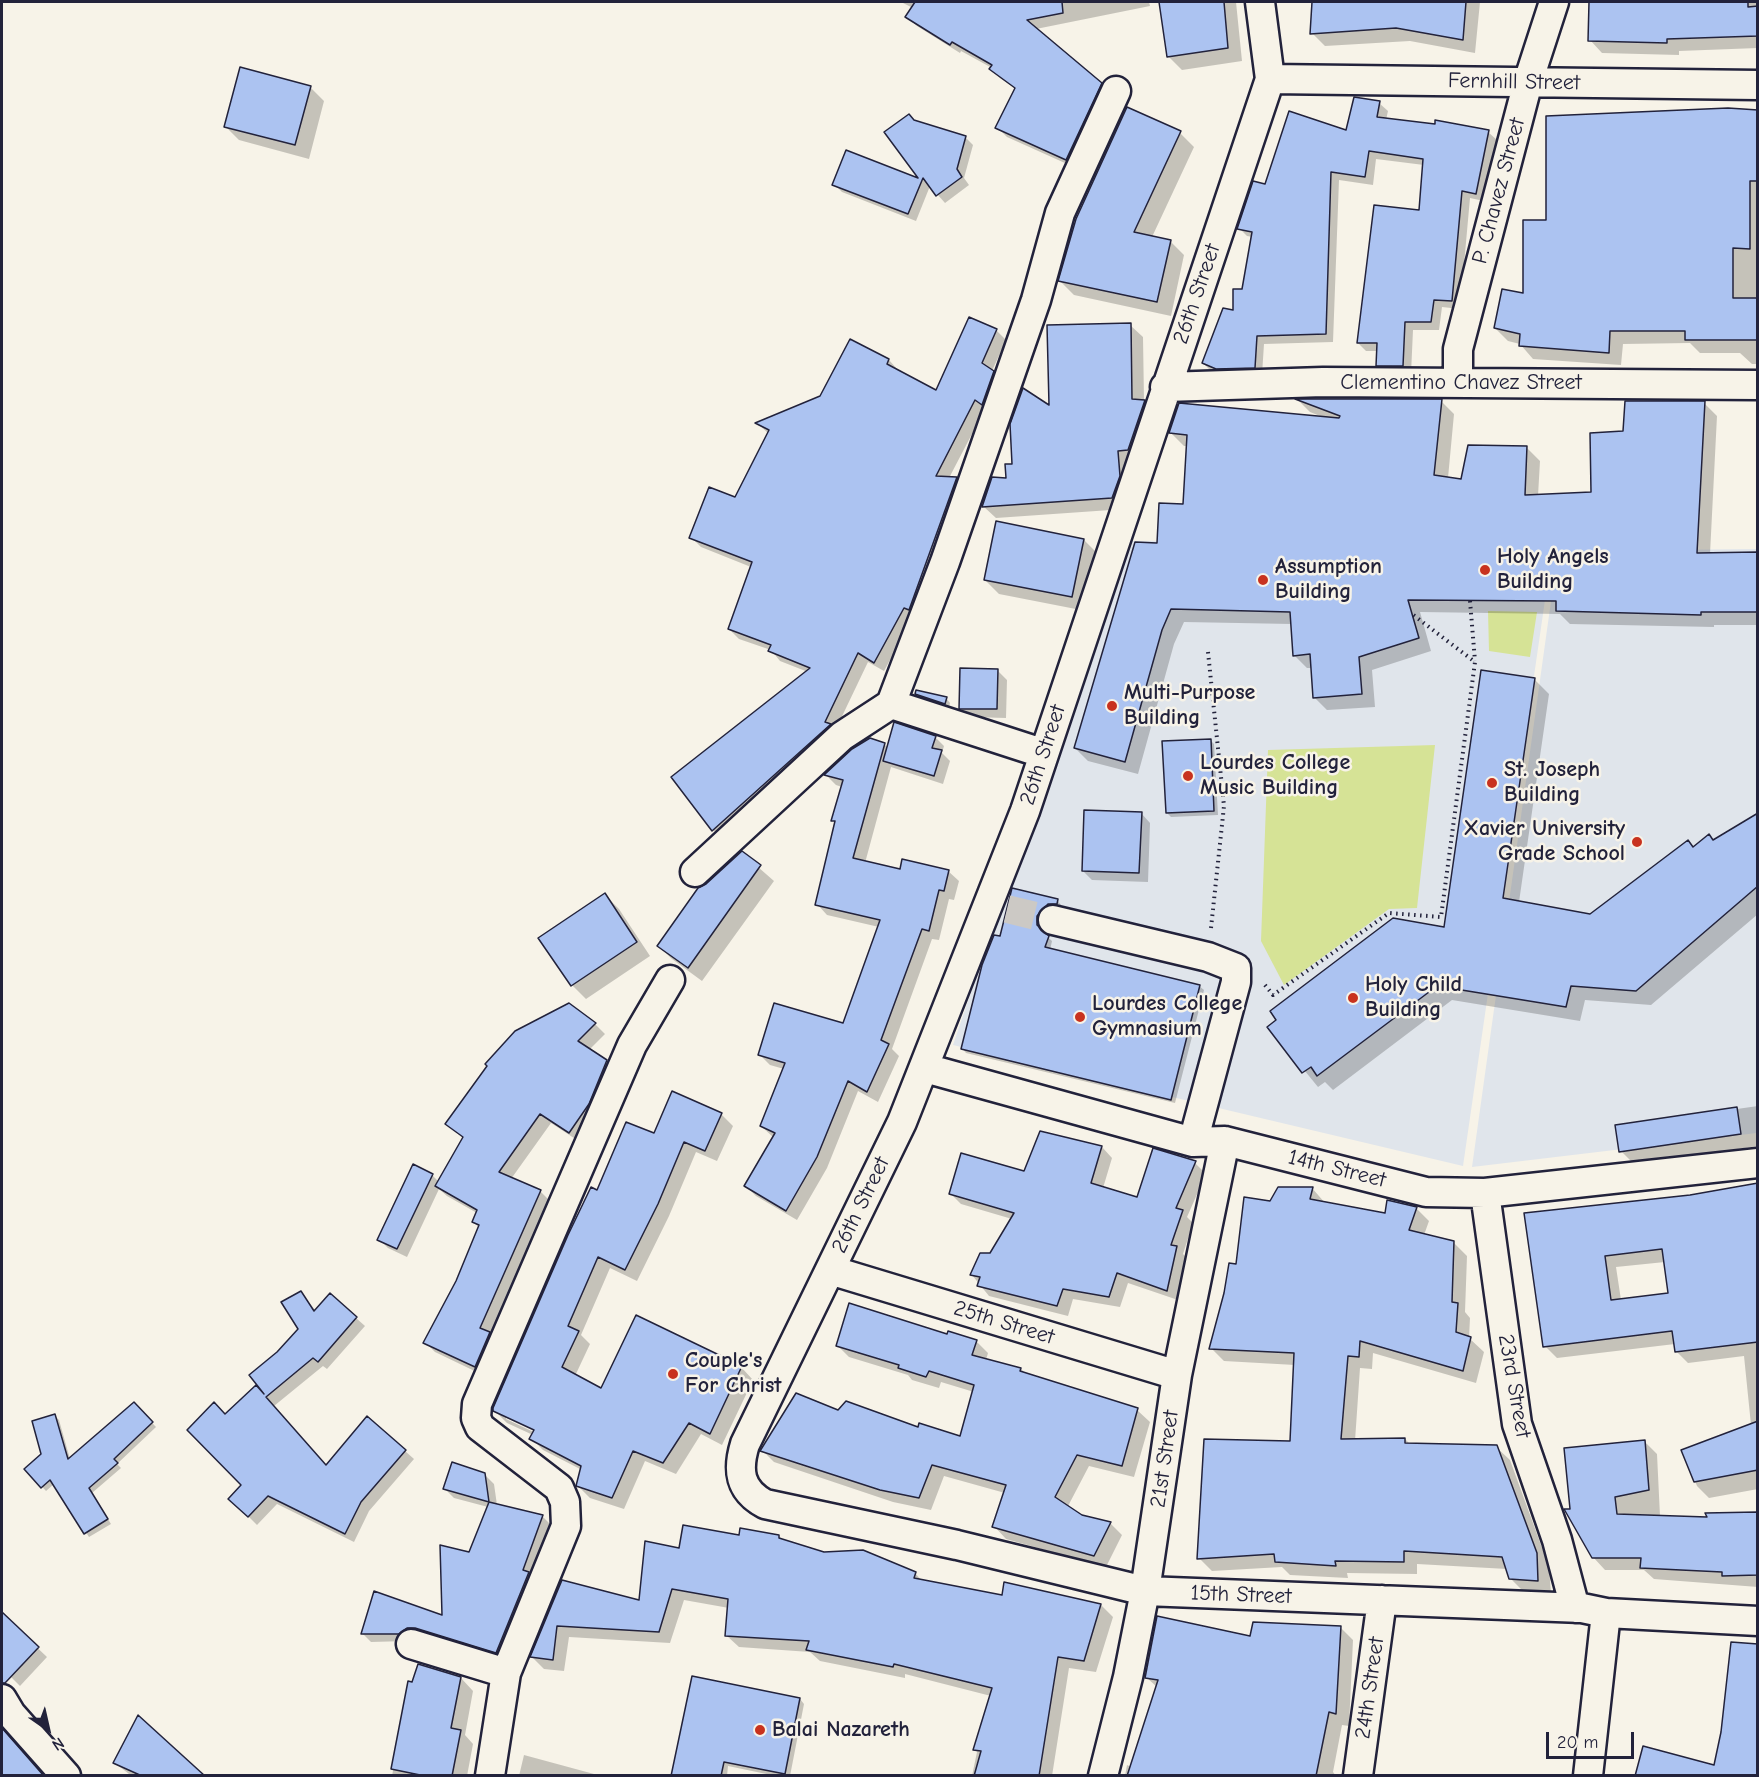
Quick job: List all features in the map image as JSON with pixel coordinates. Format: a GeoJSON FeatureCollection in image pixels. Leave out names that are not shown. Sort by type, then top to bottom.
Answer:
{"type":"FeatureCollection","features":[{"type":"Feature","properties":{"kind":"street","name":"26th Street"},"geometry":{"type":"LineString","coordinates":[[742,1482],[739,1461],[745,1443],[830,1270],[998,906],[1042,753],[1270,79],[1260,2]]}},
{"type":"Feature","properties":{"kind":"street","name":"P. Chavez Street"},"geometry":{"type":"LineString","coordinates":[[1458,382],[1458,349],[1528,82],[1554,2]]}},
{"type":"Feature","properties":{"kind":"street","name":"Fernhill Street"},"geometry":{"type":"LineString","coordinates":[[1270,79],[1758,85]]}},
{"type":"Feature","properties":{"kind":"street"},"geometry":{"type":"LineString","coordinates":[[695,872],[842,736],[891,704],[945,562],[1036,300],[1060,213],[1116,91]]}},
{"type":"Feature","properties":{"kind":"street","name":"Clementino Chavez Street"},"geometry":{"type":"LineString","coordinates":[[1165,387],[1323,382],[1758,385]]}},
{"type":"Feature","properties":{"kind":"street"},"geometry":{"type":"LineString","coordinates":[[891,704],[1042,753]]}},
{"type":"Feature","properties":{"kind":"street"},"geometry":{"type":"LineString","coordinates":[[1053,920],[1208,957],[1236,968],[1236,982],[1193,1142]]}},
{"type":"Feature","properties":{"kind":"street"},"geometry":{"type":"LineString","coordinates":[[490,1776],[506,1673],[566,1526],[567,1513],[559,1488],[480,1427],[476,1418],[477,1404],[632,1045],[670,980]]}},
{"type":"Feature","properties":{"kind":"street","name":"14th Street"},"geometry":{"type":"LineString","coordinates":[[925,1068],[1193,1142],[1225,1141],[1426,1192],[1485,1193],[1758,1163]]}},
{"type":"Feature","properties":{"kind":"street","name":"21st Street"},"geometry":{"type":"LineString","coordinates":[[1102,1776],[1128,1677],[1145,1591],[1177,1375],[1225,1141]]}},
{"type":"Feature","properties":{"kind":"street","name":"23rd Street"},"geometry":{"type":"LineString","coordinates":[[1485,1193],[1516,1424],[1557,1540],[1575,1608]]}},
{"type":"Feature","properties":{"kind":"street","name":"25th Street"},"geometry":{"type":"LineString","coordinates":[[830,1270],[1177,1375]]}},
{"type":"Feature","properties":{"kind":"street","name":"15th Street"},"geometry":{"type":"LineString","coordinates":[[742,1482],[754,1498],[765,1504],[957,1545],[1145,1591],[1575,1608],[1606,1613],[1758,1621]]}},
{"type":"Feature","properties":{"kind":"street","name":"24th Street"},"geometry":{"type":"LineString","coordinates":[[1358,1776],[1382,1600]]}},
{"type":"Feature","properties":{"kind":"street"},"geometry":{"type":"LineString","coordinates":[[1588,1776],[1606,1613]]}},
{"type":"Feature","properties":{"kind":"street"},"geometry":{"type":"LineString","coordinates":[[411,1644],[506,1673]]}},
{"type":"Feature","properties":{"kind":"street"},"geometry":{"type":"LineString","coordinates":[[2,1699],[66,1776]]}},
{"type":"Feature","properties":{"kind":"path"},"geometry":{"type":"LineString","coordinates":[[1236,968],[1251,966],[1273,995],[1389,913],[1441,917],[1475,662],[1470,601]]}},
{"type":"Feature","properties":{"kind":"path"},"geometry":{"type":"LineString","coordinates":[[1412,614],[1475,662]]}},
{"type":"Feature","properties":{"kind":"path"},"geometry":{"type":"LineString","coordinates":[[1208,652],[1224,806],[1208,957]]}},
{"type":"Feature","properties":{"kind":"shaded area"},"geometry":{"type":"Polygon","coordinates":[[[1554,538],[1463,1166],[953,1045],[1125,541],[1554,538]]]}},
{"type":"Feature","properties":{"kind":"shaded area","name":"Xavier University Grade School"},"geometry":{"type":"Polygon","coordinates":[[[1757,549],[1757,1133],[1472,1167],[1558,551],[1757,549]]]}},
{"type":"Feature","properties":{"kind":"green space"},"geometry":{"type":"Polygon","coordinates":[[[1488,611],[1537,612],[1530,657],[1489,651],[1488,611]]]}},
{"type":"Feature","properties":{"kind":"green space"},"geometry":{"type":"Polygon","coordinates":[[[1435,745],[1417,908],[1389,909],[1284,985],[1261,941],[1268,750],[1435,745]]]}},
{"type":"Feature","properties":{"kind":"building"},"geometry":{"type":"Polygon","coordinates":[[[915,2],[1062,2],[1063,13],[1027,20],[1102,83],[1066,160],[995,128],[1015,88],[989,69],[992,65],[952,42],[950,45],[905,17],[915,2]]]}},
{"type":"Feature","properties":{"kind":"building"},"geometry":{"type":"Polygon","coordinates":[[[1159,2],[1224,2],[1228,48],[1167,57],[1159,2]]]}},
{"type":"Feature","properties":{"kind":"building"},"geometry":{"type":"Polygon","coordinates":[[[1312,2],[1466,2],[1463,40],[1396,28],[1310,34],[1312,2]]]}},
{"type":"Feature","properties":{"kind":"building"},"geometry":{"type":"Polygon","coordinates":[[[1589,2],[1748,2],[1748,7],[1758,6],[1758,36],[1667,39],[1667,43],[1588,41],[1589,2]]]}},
{"type":"Feature","properties":{"kind":"building"},"geometry":{"type":"Polygon","coordinates":[[[240,67],[311,86],[295,145],[224,127],[240,67]]]}},
{"type":"Feature","properties":{"kind":"building"},"geometry":{"type":"Polygon","coordinates":[[[1354,97],[1380,101],[1377,117],[1435,124],[1435,120],[1489,130],[1476,194],[1462,191],[1452,301],[1434,300],[1431,322],[1405,322],[1403,366],[1376,366],[1377,343],[1357,343],[1374,205],[1419,210],[1423,159],[1369,151],[1365,177],[1331,172],[1326,334],[1257,336],[1255,368],[1216,369],[1202,363],[1223,308],[1233,310],[1233,289],[1242,289],[1252,232],[1237,229],[1253,181],[1265,184],[1289,111],[1346,130],[1354,97]]]}},
{"type":"Feature","properties":{"kind":"building"},"geometry":{"type":"Polygon","coordinates":[[[1127,107],[1181,131],[1134,232],[1171,240],[1157,302],[1058,281],[1076,219],[1127,107]]]}},
{"type":"Feature","properties":{"kind":"building"},"geometry":{"type":"Polygon","coordinates":[[[1728,108],[1758,110],[1758,181],[1750,181],[1750,249],[1733,248],[1733,298],[1758,298],[1758,340],[1685,340],[1685,331],[1610,331],[1609,353],[1519,346],[1520,334],[1494,328],[1502,289],[1523,293],[1523,220],[1546,220],[1546,116],[1728,108]]]}},
{"type":"Feature","properties":{"kind":"building"},"geometry":{"type":"Polygon","coordinates":[[[909,114],[914,120],[966,136],[957,169],[962,177],[936,196],[923,178],[908,214],[832,185],[846,150],[918,178],[884,132],[909,114]]]}},
{"type":"Feature","properties":{"kind":"building"},"geometry":{"type":"Polygon","coordinates":[[[969,317],[997,329],[982,363],[994,371],[982,405],[975,400],[936,476],[957,477],[909,610],[904,608],[874,663],[858,653],[825,722],[831,724],[712,831],[671,777],[810,668],[768,651],[771,645],[728,629],[752,562],[689,538],[709,487],[735,497],[769,430],[755,423],[820,396],[850,339],[889,359],[887,364],[936,390],[969,317]]]}},
{"type":"Feature","properties":{"kind":"building"},"geometry":{"type":"Polygon","coordinates":[[[1131,323],[1132,399],[1145,400],[1128,450],[1118,451],[1120,476],[1112,498],[982,507],[992,477],[1006,478],[1005,464],[1012,464],[1010,424],[1023,388],[1049,405],[1047,325],[1131,323]]]}},
{"type":"Feature","properties":{"kind":"building"},"geometry":{"type":"Polygon","coordinates":[[[1295,399],[1442,399],[1434,475],[1461,479],[1468,445],[1527,446],[1525,495],[1591,492],[1590,433],[1623,431],[1625,401],[1705,401],[1697,553],[1758,552],[1758,612],[1701,612],[1701,615],[1556,611],[1556,601],[1408,600],[1419,638],[1359,657],[1362,694],[1313,698],[1310,654],[1293,656],[1290,612],[1171,609],[1162,630],[1125,762],[1074,748],[1135,542],[1157,543],[1159,503],[1183,504],[1187,435],[1169,433],[1179,403],[1339,418],[1340,416],[1295,399]]]}},
{"type":"Feature","properties":{"kind":"building"},"geometry":{"type":"Polygon","coordinates":[[[996,521],[1084,539],[1072,597],[984,580],[996,521]]]}},
{"type":"Feature","properties":{"kind":"building"},"geometry":{"type":"Polygon","coordinates":[[[960,668],[998,669],[997,709],[959,709],[960,668]]]}},
{"type":"Feature","properties":{"kind":"building"},"geometry":{"type":"Polygon","coordinates":[[[1481,670],[1535,678],[1503,898],[1590,914],[1688,840],[1693,847],[1709,834],[1713,840],[1758,813],[1758,886],[1636,991],[1571,986],[1566,1007],[1437,986],[1317,1076],[1311,1067],[1302,1073],[1267,1027],[1276,1020],[1270,1011],[1393,918],[1444,927],[1481,670]]]}},
{"type":"Feature","properties":{"kind":"building"},"geometry":{"type":"Polygon","coordinates":[[[916,690],[947,697],[945,704],[915,694],[916,690]]]}},
{"type":"Feature","properties":{"kind":"building"},"geometry":{"type":"Polygon","coordinates":[[[894,722],[936,736],[932,748],[942,750],[934,776],[883,761],[894,722]]]}},
{"type":"Feature","properties":{"kind":"building"},"geometry":{"type":"Polygon","coordinates":[[[870,738],[885,743],[853,858],[900,869],[902,859],[949,870],[944,891],[939,890],[929,931],[922,929],[881,1040],[889,1044],[867,1092],[848,1081],[817,1157],[786,1211],[744,1186],[775,1133],[760,1126],[785,1063],[758,1055],[774,1003],[843,1023],[880,920],[815,905],[835,821],[831,821],[843,780],[824,775],[852,749],[870,738]]]}},
{"type":"Feature","properties":{"kind":"building","name":"Lourdes College Music Building"},"geometry":{"type":"Polygon","coordinates":[[[1211,739],[1214,811],[1166,813],[1162,741],[1211,739]]]}},
{"type":"Feature","properties":{"kind":"building"},"geometry":{"type":"Polygon","coordinates":[[[1084,810],[1142,812],[1139,873],[1082,871],[1084,810]]]}},
{"type":"Feature","properties":{"kind":"building"},"geometry":{"type":"Polygon","coordinates":[[[742,851],[761,865],[688,968],[657,946],[698,888],[706,884],[742,851]]]}},
{"type":"Feature","properties":{"kind":"building","name":"Lourdes College Gymnasium"},"geometry":{"type":"Polygon","coordinates":[[[1012,888],[1058,899],[1057,904],[1048,904],[1037,916],[1037,925],[1049,936],[1045,947],[1200,985],[1171,1100],[961,1049],[982,965],[994,935],[1000,936],[1012,888]]]}},
{"type":"Feature","properties":{"kind":"building"},"geometry":{"type":"Polygon","coordinates":[[[605,893],[637,942],[571,986],[538,938],[605,893]]]}},
{"type":"Feature","properties":{"kind":"building"},"geometry":{"type":"Polygon","coordinates":[[[569,1003],[596,1023],[578,1041],[607,1060],[589,1104],[569,1133],[540,1114],[499,1172],[541,1190],[480,1328],[490,1332],[475,1367],[423,1343],[456,1281],[479,1225],[472,1222],[477,1210],[435,1186],[463,1137],[445,1124],[487,1066],[485,1064],[515,1031],[569,1003]]]}},
{"type":"Feature","properties":{"kind":"building"},"geometry":{"type":"Polygon","coordinates":[[[672,1091],[722,1113],[705,1151],[684,1142],[658,1204],[625,1270],[598,1257],[568,1326],[579,1331],[562,1367],[601,1388],[636,1315],[742,1366],[710,1434],[689,1423],[663,1463],[633,1451],[612,1498],[576,1486],[581,1466],[529,1439],[534,1430],[493,1411],[493,1408],[568,1235],[591,1187],[597,1190],[626,1122],[654,1133],[672,1091]]]}},
{"type":"Feature","properties":{"kind":"building"},"geometry":{"type":"Polygon","coordinates":[[[1737,1107],[1741,1134],[1619,1152],[1615,1125],[1737,1107]]]}},
{"type":"Feature","properties":{"kind":"building"},"geometry":{"type":"Polygon","coordinates":[[[1040,1131],[1102,1146],[1091,1183],[1137,1197],[1153,1148],[1196,1161],[1176,1208],[1183,1210],[1171,1245],[1177,1246],[1167,1291],[1117,1273],[1109,1297],[1063,1289],[1057,1306],[977,1286],[980,1277],[970,1275],[980,1253],[990,1253],[1014,1213],[949,1194],[961,1153],[1024,1171],[1040,1131]]]}},
{"type":"Feature","properties":{"kind":"building"},"geometry":{"type":"Polygon","coordinates":[[[413,1164],[433,1174],[397,1249],[377,1240],[413,1164]]]}},
{"type":"Feature","properties":{"kind":"building"},"geometry":{"type":"Polygon","coordinates":[[[1758,1183],[1758,1342],[1675,1352],[1672,1331],[1543,1347],[1524,1213],[1690,1195],[1758,1183]],[[1662,1249],[1605,1256],[1611,1300],[1668,1293],[1662,1249]]]}},
{"type":"Feature","properties":{"kind":"building"},"geometry":{"type":"Polygon","coordinates":[[[1278,1187],[1313,1187],[1310,1199],[1385,1213],[1387,1200],[1417,1207],[1409,1230],[1454,1241],[1452,1302],[1458,1303],[1456,1332],[1471,1337],[1463,1371],[1360,1341],[1359,1357],[1348,1356],[1341,1439],[1405,1438],[1405,1443],[1497,1445],[1537,1553],[1538,1581],[1509,1579],[1502,1557],[1404,1551],[1404,1562],[1335,1561],[1336,1566],[1275,1562],[1274,1554],[1197,1559],[1204,1439],[1290,1441],[1294,1353],[1209,1349],[1224,1293],[1229,1263],[1236,1264],[1244,1197],[1270,1201],[1278,1187]]]}},
{"type":"Feature","properties":{"kind":"building"},"geometry":{"type":"Polygon","coordinates":[[[301,1291],[314,1311],[330,1293],[357,1317],[318,1362],[313,1358],[266,1397],[326,1465],[367,1416],[406,1450],[361,1502],[345,1534],[268,1496],[248,1517],[228,1499],[241,1485],[187,1430],[214,1402],[225,1414],[256,1385],[264,1394],[249,1375],[277,1352],[298,1329],[281,1302],[301,1291]]]}},
{"type":"Feature","properties":{"kind":"building"},"geometry":{"type":"Polygon","coordinates":[[[849,1303],[947,1334],[948,1331],[977,1340],[972,1355],[1021,1368],[1020,1371],[1138,1408],[1122,1466],[1077,1455],[1055,1497],[1082,1515],[1111,1522],[1094,1556],[992,1527],[1006,1485],[932,1465],[919,1498],[880,1490],[760,1451],[796,1393],[838,1410],[846,1401],[918,1427],[919,1423],[960,1436],[974,1385],[929,1371],[926,1377],[898,1368],[899,1365],[836,1346],[849,1303]]]}},
{"type":"Feature","properties":{"kind":"building"},"geometry":{"type":"Polygon","coordinates":[[[134,1402],[153,1422],[114,1459],[118,1463],[89,1488],[108,1519],[84,1534],[50,1480],[41,1488],[24,1469],[41,1454],[32,1421],[55,1414],[68,1459],[134,1402]]]}},
{"type":"Feature","properties":{"kind":"building"},"geometry":{"type":"Polygon","coordinates":[[[1758,1421],[1758,1470],[1694,1482],[1681,1450],[1758,1421]]]}},
{"type":"Feature","properties":{"kind":"building"},"geometry":{"type":"Polygon","coordinates":[[[1645,1440],[1649,1490],[1615,1497],[1617,1514],[1707,1517],[1705,1513],[1758,1512],[1758,1575],[1722,1576],[1722,1572],[1640,1568],[1641,1558],[1592,1558],[1564,1509],[1570,1509],[1564,1448],[1645,1440]]]}},
{"type":"Feature","properties":{"kind":"building"},"geometry":{"type":"Polygon","coordinates":[[[452,1462],[485,1473],[489,1502],[443,1489],[452,1462]]]}},
{"type":"Feature","properties":{"kind":"building"},"geometry":{"type":"Polygon","coordinates":[[[489,1502],[543,1515],[523,1570],[529,1572],[496,1653],[415,1628],[407,1628],[399,1634],[361,1634],[374,1591],[442,1615],[440,1545],[469,1552],[489,1502]]]}},
{"type":"Feature","properties":{"kind":"building"},"geometry":{"type":"Polygon","coordinates":[[[683,1525],[739,1535],[740,1528],[779,1535],[779,1538],[824,1552],[863,1550],[916,1572],[914,1578],[1002,1595],[1004,1582],[1101,1604],[1084,1661],[1058,1657],[1039,1776],[974,1776],[981,1751],[973,1750],[992,1688],[894,1664],[893,1667],[806,1650],[809,1641],[725,1636],[728,1599],[672,1589],[659,1632],[557,1626],[553,1660],[530,1657],[562,1580],[639,1600],[645,1541],[679,1548],[683,1525]]]}},
{"type":"Feature","properties":{"kind":"building"},"geometry":{"type":"Polygon","coordinates":[[[2,1612],[39,1647],[5,1683],[2,1683],[2,1612]]]}},
{"type":"Feature","properties":{"kind":"building"},"geometry":{"type":"Polygon","coordinates":[[[1157,1616],[1250,1636],[1253,1622],[1341,1626],[1336,1714],[1329,1712],[1316,1776],[1127,1776],[1158,1680],[1145,1678],[1157,1616]]]}},
{"type":"Feature","properties":{"kind":"building"},"geometry":{"type":"Polygon","coordinates":[[[1731,1642],[1758,1644],[1758,1776],[1635,1776],[1643,1746],[1714,1765],[1721,1732],[1731,1642]]]}},
{"type":"Feature","properties":{"kind":"building"},"geometry":{"type":"Polygon","coordinates":[[[418,1664],[461,1677],[451,1728],[461,1730],[452,1776],[425,1776],[391,1769],[408,1681],[412,1682],[418,1664]]]}},
{"type":"Feature","properties":{"kind":"building"},"geometry":{"type":"Polygon","coordinates":[[[692,1676],[800,1698],[785,1774],[724,1762],[721,1776],[671,1776],[692,1676]]]}},
{"type":"Feature","properties":{"kind":"building"},"geometry":{"type":"Polygon","coordinates":[[[138,1715],[205,1776],[142,1776],[113,1763],[138,1715]]]}},
{"type":"Feature","properties":{"kind":"building"},"geometry":{"type":"Polygon","coordinates":[[[2,1728],[44,1776],[2,1776],[2,1728]]]}},
{"type":"Feature","properties":{"kind":"tunnel"},"geometry":{"type":"LineString","coordinates":[[1007,909],[1053,920]]}},
{"type":"Feature","properties":{"kind":"place","name":"Holy Angels Building"},"geometry":{"type":"Point","coordinates":[1485,570]}},
{"type":"Feature","properties":{"kind":"place","name":"Assumption Building"},"geometry":{"type":"Point","coordinates":[1263,580]}},
{"type":"Feature","properties":{"kind":"place","name":"Multi-Purpose Building"},"geometry":{"type":"Point","coordinates":[1112,706]}},
{"type":"Feature","properties":{"kind":"place","name":"Lourdes College Music Building"},"geometry":{"type":"Point","coordinates":[1188,776]}},
{"type":"Feature","properties":{"kind":"place","name":"St. Joseph Building"},"geometry":{"type":"Point","coordinates":[1492,783]}},
{"type":"Feature","properties":{"kind":"place","name":"Xavier University Grade School"},"geometry":{"type":"Point","coordinates":[1637,842]}},
{"type":"Feature","properties":{"kind":"place","name":"Holy Child Building"},"geometry":{"type":"Point","coordinates":[1353,998]}},
{"type":"Feature","properties":{"kind":"place","name":"Lourdes College Gymnasium"},"geometry":{"type":"Point","coordinates":[1080,1017]}},
{"type":"Feature","properties":{"kind":"place","name":"Couple's For Christ"},"geometry":{"type":"Point","coordinates":[673,1374]}},
{"type":"Feature","properties":{"kind":"place","name":"Balai Nazareth"},"geometry":{"type":"Point","coordinates":[760,1730]}}]}
